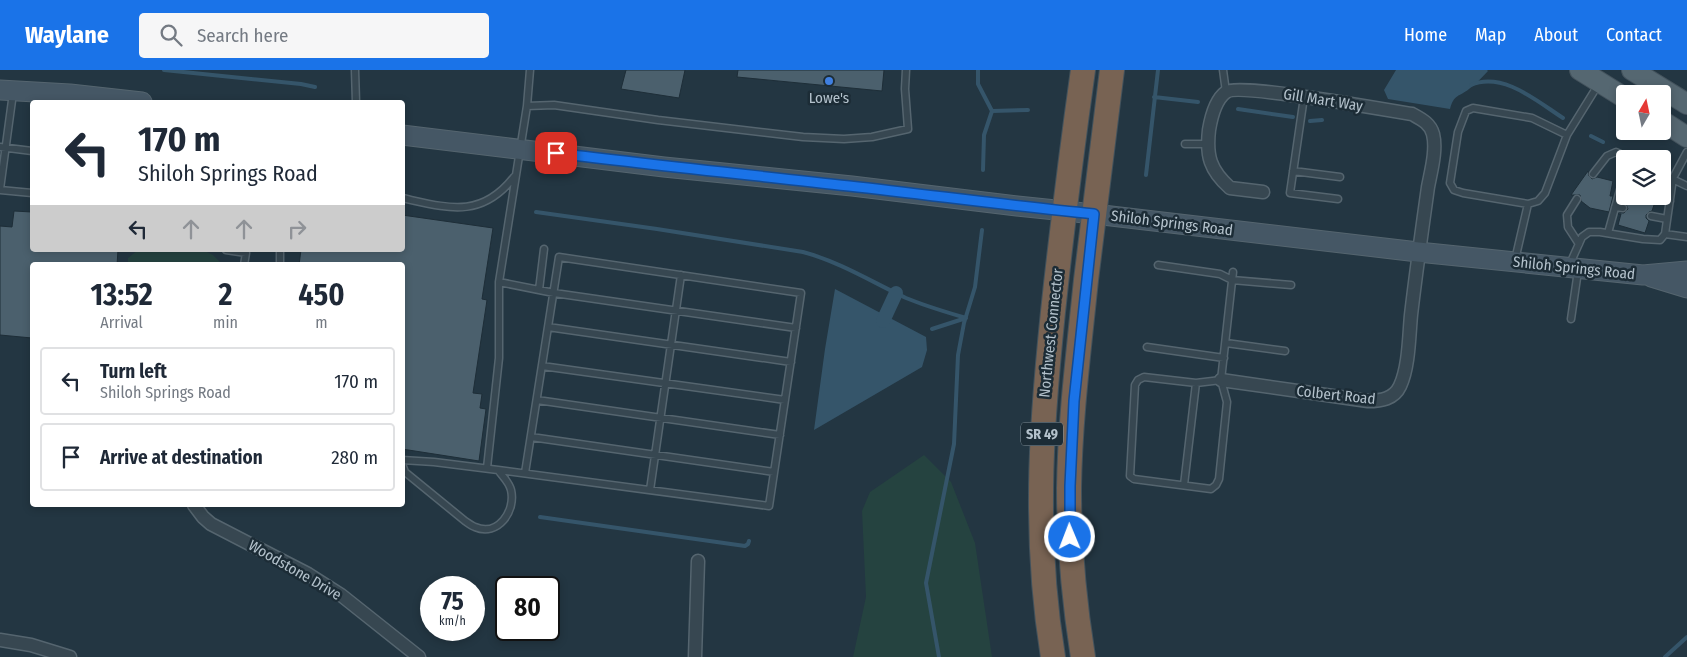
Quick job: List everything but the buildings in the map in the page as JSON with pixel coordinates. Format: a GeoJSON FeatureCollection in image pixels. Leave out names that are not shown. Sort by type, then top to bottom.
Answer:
{"type":"FeatureCollection","features":[{"type":"Feature","properties":{"kind":"highway","name":"Northwest Connector"},"geometry":{"type":"LineString","coordinates":[[1053,657],[1044,584],[1040,487],[1044,399],[1064,211],[1083,70]]}},
{"type":"Feature","properties":{"kind":"highway","name":"Northwest Connector"},"geometry":{"type":"LineString","coordinates":[[1083,657],[1073,582],[1070,486],[1074,401],[1112,70]]}},
{"type":"Feature","properties":{"kind":"main road"},"geometry":{"type":"LineString","coordinates":[[1580,70],[1616,92]]}},
{"type":"Feature","properties":{"kind":"main road"},"geometry":{"type":"LineString","coordinates":[[1632,70],[1687,104]]}},
{"type":"Feature","properties":{"kind":"main road"},"geometry":{"type":"LineString","coordinates":[[1671,127],[1687,137]]}},
{"type":"Feature","properties":{"kind":"street","name":"Gill Mart Way"},"geometry":{"type":"LineString","coordinates":[[1226,92],[1232,90],[1263,91],[1412,114],[1424,120],[1433,134],[1433,156],[1418,252]]}},
{"type":"Feature","properties":{"kind":"street"},"geometry":{"type":"LineString","coordinates":[[7,91],[70,94],[124,100]]}},
{"type":"Feature","properties":{"kind":"street"},"geometry":{"type":"LineString","coordinates":[[1226,92],[1215,107],[1210,124],[1208,155],[1211,166],[1230,188],[1263,192]]}},
{"type":"Feature","properties":{"kind":"street","name":"Shiloh Springs Road"},"geometry":{"type":"LineString","coordinates":[[407,137],[1418,252],[1643,275],[1687,288]]}},
{"type":"Feature","properties":{"kind":"street","name":"Colbert Road"},"geometry":{"type":"LineString","coordinates":[[1221,380],[1368,401],[1389,398],[1400,387],[1405,368],[1418,252]]}},
{"type":"Feature","properties":{"kind":"street","name":"Shiloh Springs Road"},"geometry":{"type":"LineString","coordinates":[[1643,275],[1687,271]]}},
{"type":"Feature","properties":{"kind":"street","name":"Woodstone Drive"},"geometry":{"type":"LineString","coordinates":[[196,507],[211,524],[286,562],[341,595],[418,657]]}},
{"type":"Feature","properties":{"kind":"street"},"geometry":{"type":"LineString","coordinates":[[695,657],[698,561]]}},
{"type":"Feature","properties":{"kind":"street"},"geometry":{"type":"LineString","coordinates":[[0,640],[70,657]]}},
{"type":"Feature","properties":{"kind":"lane"},"geometry":{"type":"LineString","coordinates":[[355,70],[356,100]]}},
{"type":"Feature","properties":{"kind":"lane"},"geometry":{"type":"LineString","coordinates":[[487,468],[499,358],[499,282],[527,106],[530,70]]}},
{"type":"Feature","properties":{"kind":"lane"},"geometry":{"type":"LineString","coordinates":[[527,106],[554,105],[612,115],[802,136],[854,138],[908,129],[905,89],[906,70]]}},
{"type":"Feature","properties":{"kind":"lane"},"geometry":{"type":"LineString","coordinates":[[1223,70],[1226,92]]}},
{"type":"Feature","properties":{"kind":"lane"},"geometry":{"type":"LineString","coordinates":[[1567,135],[1532,118],[1473,108],[1466,111],[1458,132],[1450,183],[1454,190],[1463,193],[1528,204],[1538,201],[1545,193],[1567,135],[1600,82]]}},
{"type":"Feature","properties":{"kind":"lane"},"geometry":{"type":"LineString","coordinates":[[7,91],[0,189],[30,193]]}},
{"type":"Feature","properties":{"kind":"lane"},"geometry":{"type":"LineString","coordinates":[[1304,98],[1290,193],[1338,199]]}},
{"type":"Feature","properties":{"kind":"lane"},"geometry":{"type":"LineString","coordinates":[[1185,144],[1208,144]]}},
{"type":"Feature","properties":{"kind":"lane"},"geometry":{"type":"LineString","coordinates":[[3,148],[30,151]]}},
{"type":"Feature","properties":{"kind":"lane"},"geometry":{"type":"LineString","coordinates":[[1593,174],[1607,156],[1616,152]]}},
{"type":"Feature","properties":{"kind":"lane"},"geometry":{"type":"LineString","coordinates":[[1671,193],[1673,178],[1687,152]]}},
{"type":"Feature","properties":{"kind":"lane"},"geometry":{"type":"LineString","coordinates":[[1293,170],[1340,177]]}},
{"type":"Feature","properties":{"kind":"lane"},"geometry":{"type":"LineString","coordinates":[[405,199],[457,208],[469,207],[488,200],[506,187],[515,176]]}},
{"type":"Feature","properties":{"kind":"lane"},"geometry":{"type":"LineString","coordinates":[[1673,178],[1687,186]]}},
{"type":"Feature","properties":{"kind":"lane"},"geometry":{"type":"LineString","coordinates":[[1577,199],[1566,215],[1568,227],[1579,244]]}},
{"type":"Feature","properties":{"kind":"lane"},"geometry":{"type":"LineString","coordinates":[[1515,262],[1528,204]]}},
{"type":"Feature","properties":{"kind":"lane"},"geometry":{"type":"LineString","coordinates":[[1608,233],[1616,204]]}},
{"type":"Feature","properties":{"kind":"lane"},"geometry":{"type":"LineString","coordinates":[[1571,319],[1573,268],[1582,237],[1589,232],[1660,240],[1665,234],[1669,205]]}},
{"type":"Feature","properties":{"kind":"lane"},"geometry":{"type":"LineString","coordinates":[[1615,207],[1623,208]]}},
{"type":"Feature","properties":{"kind":"lane"},"geometry":{"type":"LineString","coordinates":[[1651,216],[1667,219]]}},
{"type":"Feature","properties":{"kind":"lane"},"geometry":{"type":"LineString","coordinates":[[1665,234],[1687,237]]}},
{"type":"Feature","properties":{"kind":"lane"},"geometry":{"type":"LineString","coordinates":[[539,290],[544,249]]}},
{"type":"Feature","properties":{"kind":"lane"},"geometry":{"type":"LineString","coordinates":[[239,252],[246,253],[244,262]]}},
{"type":"Feature","properties":{"kind":"lane"},"geometry":{"type":"LineString","coordinates":[[405,460],[487,468],[769,506],[801,293],[559,257],[525,473]]}},
{"type":"Feature","properties":{"kind":"lane"},"geometry":{"type":"LineString","coordinates":[[1158,265],[1220,274],[1232,280],[1291,286]]}},
{"type":"Feature","properties":{"kind":"lane"},"geometry":{"type":"LineString","coordinates":[[1221,380],[1196,383],[1144,377],[1138,380],[1135,385],[1130,476],[1134,479],[1211,489],[1216,485],[1219,479],[1227,402],[1221,380],[1233,272]]}},
{"type":"Feature","properties":{"kind":"lane"},"geometry":{"type":"LineString","coordinates":[[650,490],[681,275]]}},
{"type":"Feature","properties":{"kind":"lane"},"geometry":{"type":"LineString","coordinates":[[499,282],[554,293],[796,328]]}},
{"type":"Feature","properties":{"kind":"lane"},"geometry":{"type":"LineString","coordinates":[[548,328],[791,362]]}},
{"type":"Feature","properties":{"kind":"lane"},"geometry":{"type":"LineString","coordinates":[[1226,343],[1285,351]]}},
{"type":"Feature","properties":{"kind":"lane"},"geometry":{"type":"LineString","coordinates":[[1147,347],[1224,358]]}},
{"type":"Feature","properties":{"kind":"lane"},"geometry":{"type":"LineString","coordinates":[[542,366],[785,400]]}},
{"type":"Feature","properties":{"kind":"lane"},"geometry":{"type":"LineString","coordinates":[[1184,485],[1196,383]]}},
{"type":"Feature","properties":{"kind":"lane"},"geometry":{"type":"LineString","coordinates":[[537,400],[780,435]]}},
{"type":"Feature","properties":{"kind":"lane"},"geometry":{"type":"LineString","coordinates":[[531,437],[774,472]]}},
{"type":"Feature","properties":{"kind":"lane"},"geometry":{"type":"LineString","coordinates":[[405,472],[465,521],[476,528],[484,529],[492,528],[501,523],[511,509],[511,492],[508,483],[498,470]]}},
{"type":"Feature","properties":{"kind":"green space"},"geometry":{"type":"Polygon","coordinates":[[[136,252],[207,252],[220,262],[128,262],[128,258],[136,252]]]}},
{"type":"Feature","properties":{"kind":"green space"},"geometry":{"type":"Polygon","coordinates":[[[924,455],[951,482],[975,543],[992,657],[853,657],[866,597],[862,511],[870,492],[924,455]]]}},
{"type":"Feature","properties":{"kind":"water"},"geometry":{"type":"Polygon","coordinates":[[[1396,70],[1488,71],[1472,87],[1455,98],[1450,109],[1388,99],[1384,90],[1396,70]]]}},
{"type":"Feature","properties":{"kind":"water"},"geometry":{"type":"Polygon","coordinates":[[[835,289],[926,337],[927,350],[922,367],[814,430],[825,349],[835,289]]]}},
{"type":"Feature","properties":{"kind":"waterway"},"geometry":{"type":"LineString","coordinates":[[164,70],[315,87]]}},
{"type":"Feature","properties":{"kind":"waterway"},"geometry":{"type":"LineString","coordinates":[[978,70],[978,84],[992,111],[984,135],[983,170]]}},
{"type":"Feature","properties":{"kind":"waterway"},"geometry":{"type":"LineString","coordinates":[[1146,175],[1158,70]]}},
{"type":"Feature","properties":{"kind":"waterway"},"geometry":{"type":"LineString","coordinates":[[1471,85],[1483,82],[1508,85],[1520,90],[1563,118]]}},
{"type":"Feature","properties":{"kind":"waterway"},"geometry":{"type":"LineString","coordinates":[[1154,97],[1198,102]]}},
{"type":"Feature","properties":{"kind":"waterway"},"geometry":{"type":"LineString","coordinates":[[1238,109],[1293,117]]}},
{"type":"Feature","properties":{"kind":"waterway"},"geometry":{"type":"LineString","coordinates":[[992,111],[1028,110]]}},
{"type":"Feature","properties":{"kind":"waterway"},"geometry":{"type":"LineString","coordinates":[[1310,121],[1322,120]]}},
{"type":"Feature","properties":{"kind":"waterway"},"geometry":{"type":"LineString","coordinates":[[1591,136],[1603,142]]}},
{"type":"Feature","properties":{"kind":"waterway"},"geometry":{"type":"LineString","coordinates":[[536,212],[803,252],[843,267],[906,298],[966,318]]}},
{"type":"Feature","properties":{"kind":"waterway"},"geometry":{"type":"LineString","coordinates":[[939,657],[926,583],[954,444],[958,355],[964,323],[975,287],[982,230]]}},
{"type":"Feature","properties":{"kind":"waterway"},"geometry":{"type":"LineString","coordinates":[[883,321],[896,293]]}},
{"type":"Feature","properties":{"kind":"waterway"},"geometry":{"type":"LineString","coordinates":[[932,329],[966,318]]}},
{"type":"Feature","properties":{"kind":"waterway"},"geometry":{"type":"LineString","coordinates":[[540,517],[745,546],[749,541]]}},
{"type":"Feature","properties":{"kind":"waterway"},"geometry":{"type":"LineString","coordinates":[[1665,657],[1687,637]]}},
{"type":"Feature","properties":{"kind":"place","name":"Lowe's"},"geometry":{"type":"Point","coordinates":[829,81]}},
{"type":"Feature","properties":{"kind":"route"},"geometry":{"type":"LineString","coordinates":[[556,153],[1094,214],[1074,401],[1070,537]]}}]}
